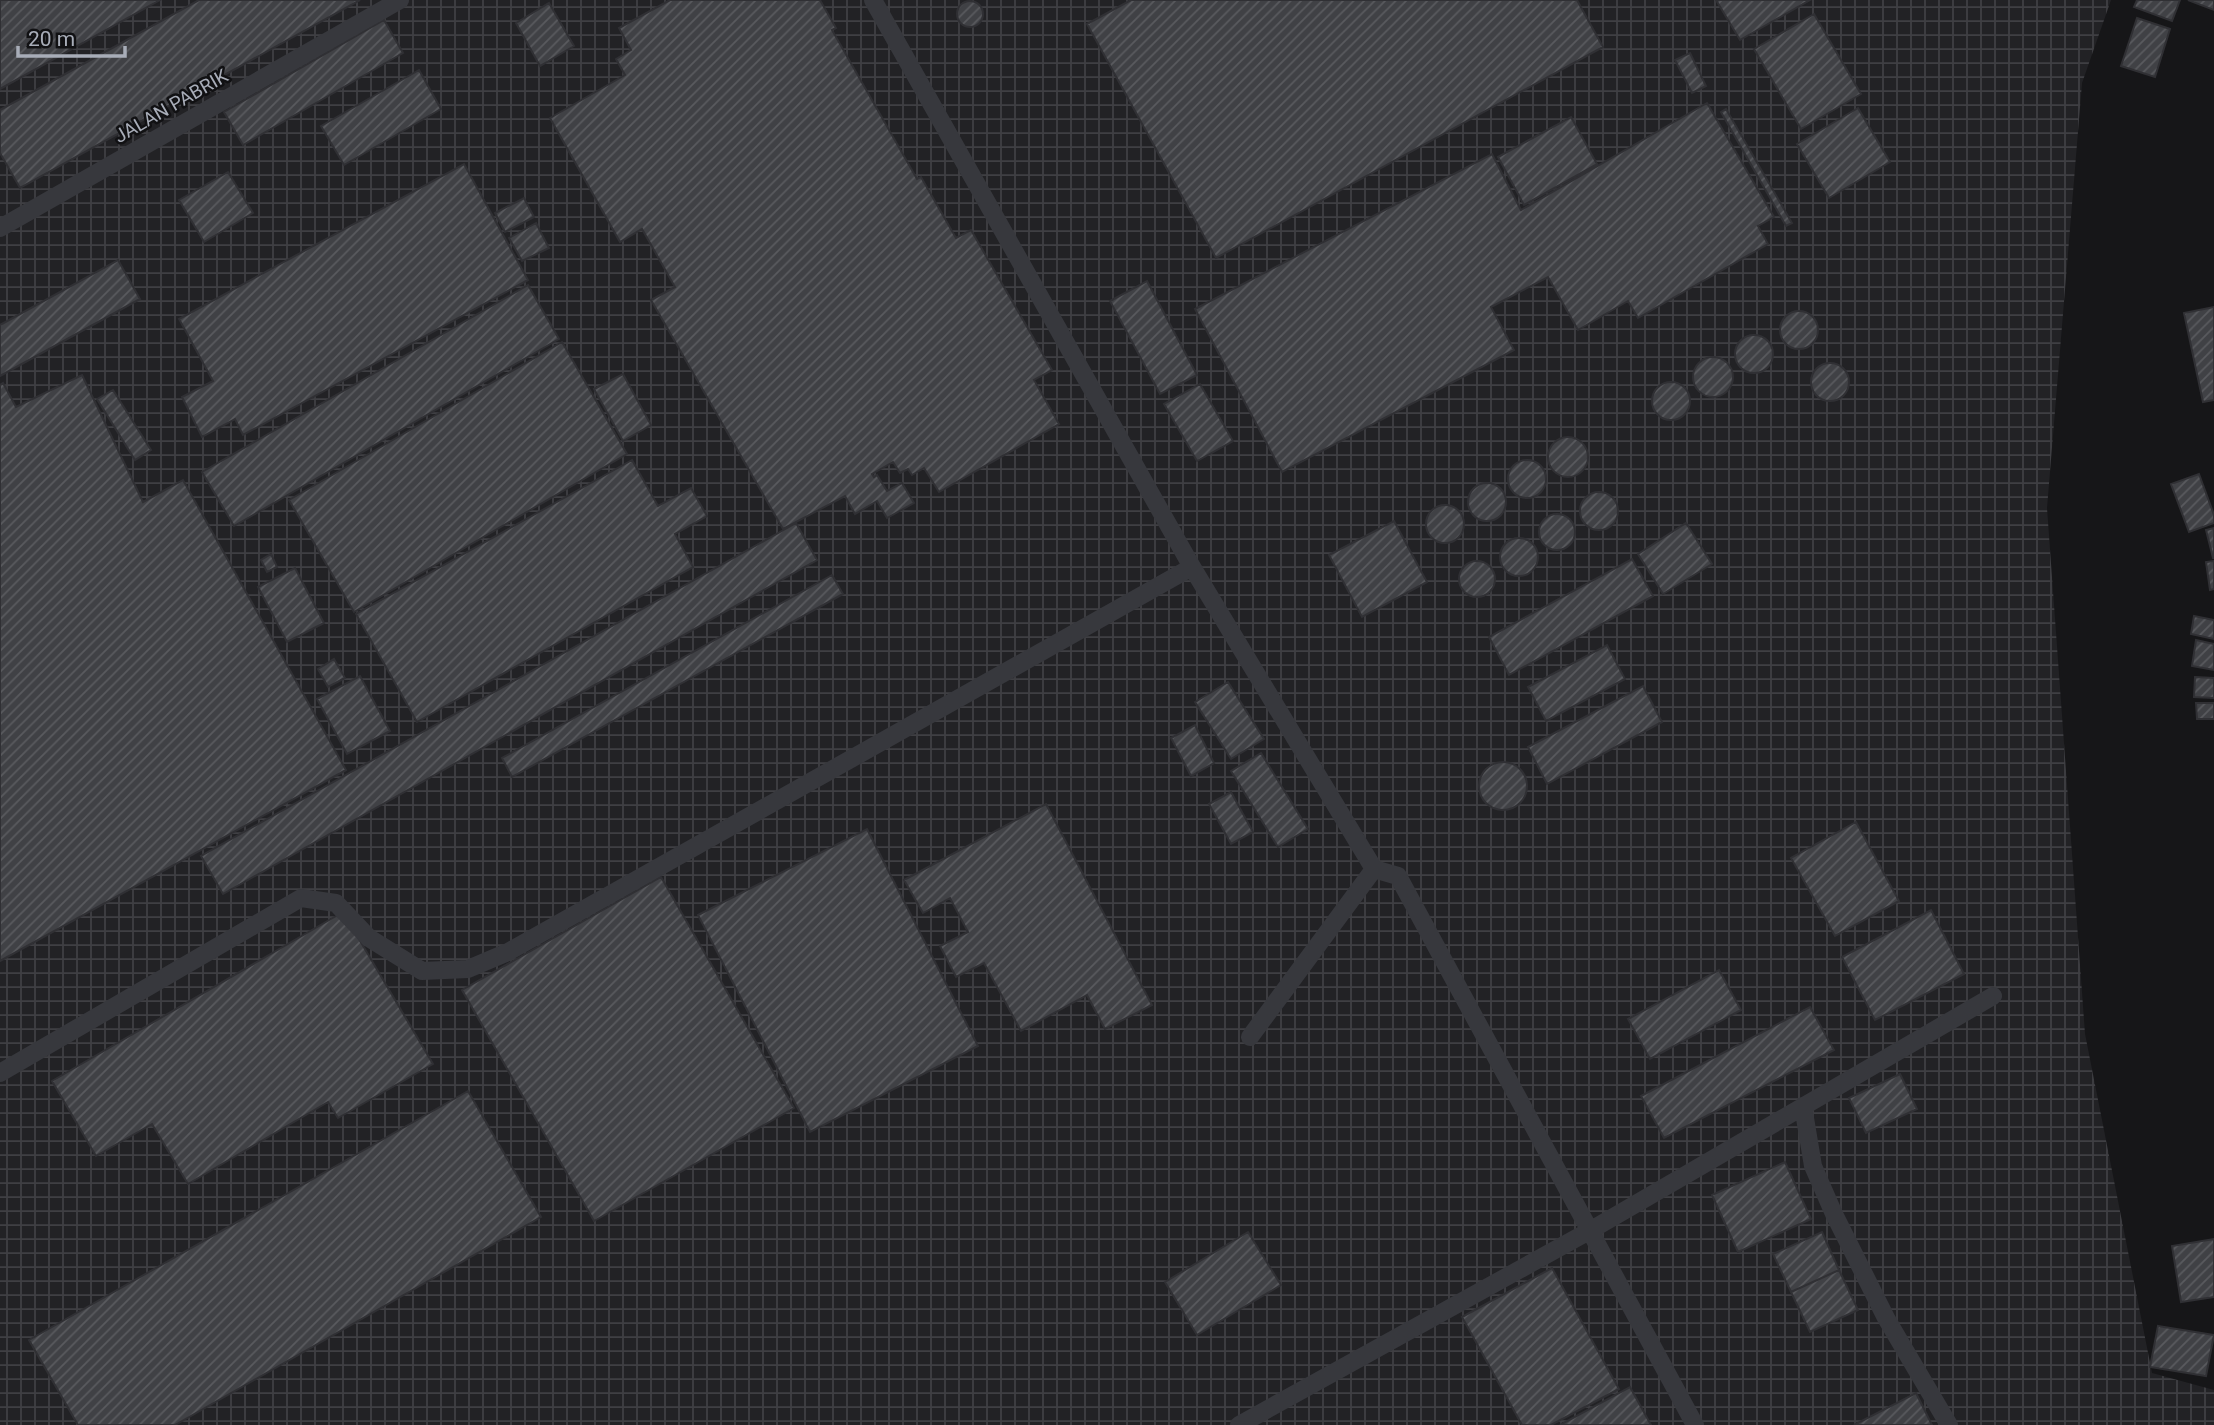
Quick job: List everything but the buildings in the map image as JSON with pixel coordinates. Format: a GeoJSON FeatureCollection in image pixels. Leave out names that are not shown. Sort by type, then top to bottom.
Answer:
{"type":"FeatureCollection","features":[{"type":"Feature","properties":{"kind":"lane","name":"JALAN PABRIK"},"geometry":{"type":"LineString","coordinates":[[0,228],[400,0]]}},
{"type":"Feature","properties":{"kind":"lane"},"geometry":{"type":"LineString","coordinates":[[873,0],[1192,567],[1374,869],[1398,876],[1695,1425]]}},
{"type":"Feature","properties":{"kind":"lane"},"geometry":{"type":"LineString","coordinates":[[0,1073],[300,898],[336,902],[369,938],[422,971],[468,969],[520,945],[1192,567]]}},
{"type":"Feature","properties":{"kind":"lane"},"geometry":{"type":"LineString","coordinates":[[1250,1037],[1374,869]]}},
{"type":"Feature","properties":{"kind":"lane"},"geometry":{"type":"LineString","coordinates":[[1238,1425],[1591,1230],[1993,996]]}},
{"type":"Feature","properties":{"kind":"lane"},"geometry":{"type":"LineString","coordinates":[[1803,1106],[1813,1166],[1833,1214],[1886,1318],[1950,1425]]}},
{"type":"Feature","properties":{"kind":"shaded area"},"geometry":{"type":"Polygon","coordinates":[[[0,0],[2111,0],[2082,83],[2047,508],[2085,1034],[2152,1373],[2214,1390],[2214,1425],[0,1425],[0,0]]]}}]}
